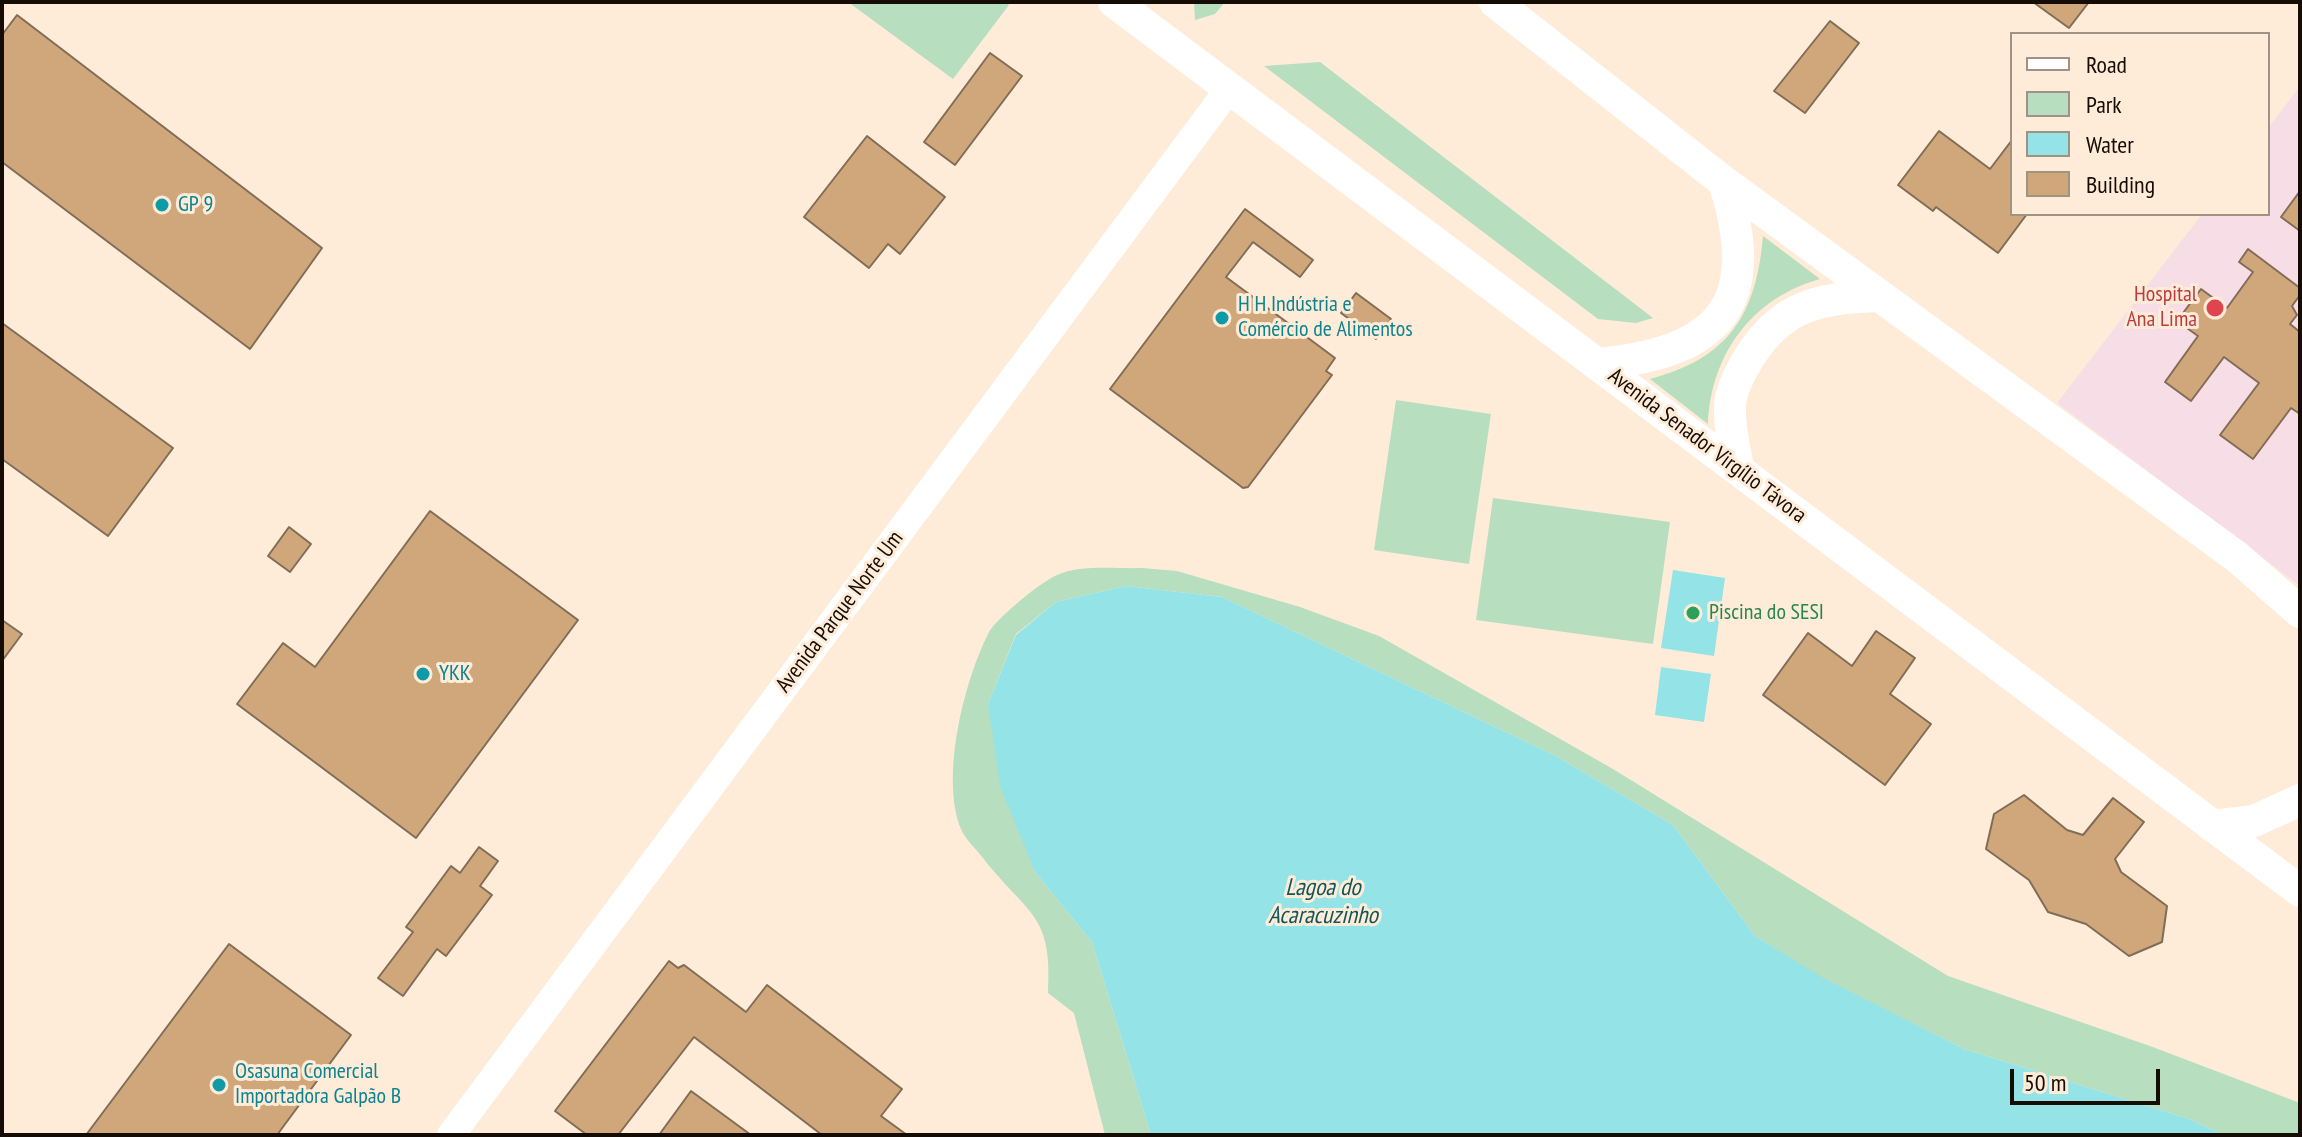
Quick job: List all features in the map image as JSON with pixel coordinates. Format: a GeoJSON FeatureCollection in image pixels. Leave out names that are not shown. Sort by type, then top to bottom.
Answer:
{"type":"FeatureCollection","features":[{"type":"Feature","properties":{"kind":"main road","name":"Avenida Senador Virgílio Távora"},"geometry":{"type":"LineString","coordinates":[[1114,2],[2300,891]]}},
{"type":"Feature","properties":{"kind":"main road"},"geometry":{"type":"LineString","coordinates":[[1495,2],[1724,182],[2237,557],[2300,612]]}},
{"type":"Feature","properties":{"kind":"main road"},"geometry":{"type":"LineString","coordinates":[[1598,364],[1675,351],[1699,339],[1716,321],[1737,279],[1740,252],[1736,218],[1724,182]]}},
{"type":"Feature","properties":{"kind":"main road"},"geometry":{"type":"LineString","coordinates":[[1738,469],[1730,403],[1743,368],[1757,344],[1777,323],[1805,306],[1847,297],[1879,296]]}},
{"type":"Feature","properties":{"kind":"main road"},"geometry":{"type":"LineString","coordinates":[[2212,826],[2254,821],[2300,800]]}},
{"type":"Feature","properties":{"kind":"street","name":"Avenida Parque Norte Um"},"geometry":{"type":"LineString","coordinates":[[451,1135],[1229,89]]}},
{"type":"Feature","properties":{"kind":"shaded area","name":"Hospital Ana Lima"},"geometry":{"type":"Polygon","coordinates":[[[2300,86],[2300,586],[2057,403],[2200,216],[2270,216],[2270,125],[2300,86]]]}},
{"type":"Feature","properties":{"kind":"green space"},"geometry":{"type":"Polygon","coordinates":[[[848,2],[1005,2],[1009,5],[953,79],[848,2]]]}},
{"type":"Feature","properties":{"kind":"green space"},"geometry":{"type":"Polygon","coordinates":[[[1194,2],[1225,2],[1215,14],[1195,20],[1194,2]]]}},
{"type":"Feature","properties":{"kind":"green space"},"geometry":{"type":"Polygon","coordinates":[[[1320,62],[1653,318],[1636,323],[1598,319],[1264,66],[1320,62]]]}},
{"type":"Feature","properties":{"kind":"green space"},"geometry":{"type":"Polygon","coordinates":[[[1763,236],[1820,279],[1774,300],[1740,332],[1717,374],[1708,424],[1650,379],[1700,359],[1734,329],[1754,289],[1763,236]]]}},
{"type":"Feature","properties":{"kind":"green space"},"geometry":{"type":"Polygon","coordinates":[[[1396,400],[1491,414],[1469,564],[1374,550],[1396,400]]]}},
{"type":"Feature","properties":{"kind":"green space"},"geometry":{"type":"Polygon","coordinates":[[[1493,498],[1670,522],[1653,644],[1476,620],[1493,498]]]}},
{"type":"Feature","properties":{"kind":"green space"},"geometry":{"type":"Polygon","coordinates":[[[1088,568],[1177,571],[1300,607],[1379,636],[1613,769],[1948,976],[2150,1046],[2300,1103],[2300,1135],[2223,1135],[2189,1119],[1964,1049],[1825,980],[1755,936],[1673,825],[1554,755],[1222,597],[1126,586],[1056,602],[1016,634],[988,704],[1035,872],[1092,942],[1151,1135],[1105,1135],[1074,1013],[1048,993],[1046,946],[1041,930],[1034,916],[961,829],[955,808],[954,757],[963,703],[971,677],[988,634],[999,620],[1057,575],[1088,568]]]}},
{"type":"Feature","properties":{"kind":"water","name":"Piscina do SESI"},"geometry":{"type":"Polygon","coordinates":[[[1673,570],[1725,578],[1714,656],[1661,648],[1673,570]]]}},
{"type":"Feature","properties":{"kind":"water","name":"Lagoa do Acaracuzinho"},"geometry":{"type":"Polygon","coordinates":[[[1126,586],[1222,597],[1554,755],[1673,825],[1755,936],[1825,979],[1964,1049],[2189,1119],[2223,1135],[1151,1135],[1092,942],[1035,872],[1000,786],[988,704],[1016,635],[1056,602],[1126,586]]]}},
{"type":"Feature","properties":{"kind":"water"},"geometry":{"type":"Polygon","coordinates":[[[1661,667],[1711,674],[1704,722],[1655,715],[1661,667]]]}},
{"type":"Feature","properties":{"kind":"building"},"geometry":{"type":"Polygon","coordinates":[[[2033,2],[2089,2],[2069,28],[2033,2]]]}},
{"type":"Feature","properties":{"kind":"building","name":"GP 9"},"geometry":{"type":"Polygon","coordinates":[[[17,15],[322,248],[250,349],[2,162],[2,35],[17,15]]]}},
{"type":"Feature","properties":{"kind":"building"},"geometry":{"type":"Polygon","coordinates":[[[1830,21],[1859,43],[1805,113],[1774,91],[1830,21]]]}},
{"type":"Feature","properties":{"kind":"building"},"geometry":{"type":"Polygon","coordinates":[[[990,53],[1022,76],[955,165],[924,142],[990,53]]]}},
{"type":"Feature","properties":{"kind":"building"},"geometry":{"type":"Polygon","coordinates":[[[1939,131],[1990,169],[2010,143],[2010,216],[2026,216],[1998,253],[1936,207],[1933,211],[1898,185],[1939,131]]]}},
{"type":"Feature","properties":{"kind":"building"},"geometry":{"type":"Polygon","coordinates":[[[867,136],[945,197],[900,254],[888,244],[869,268],[804,217],[867,136]]]}},
{"type":"Feature","properties":{"kind":"building"},"geometry":{"type":"Polygon","coordinates":[[[2300,191],[2300,231],[2281,217],[2300,191]]]}},
{"type":"Feature","properties":{"kind":"building","name":"H H Indústria e Comércio de Alimentos"},"geometry":{"type":"Polygon","coordinates":[[[1245,209],[1313,260],[1300,277],[1253,242],[1226,277],[1335,358],[1326,371],[1332,375],[1248,487],[1243,488],[1110,389],[1245,209]]]}},
{"type":"Feature","properties":{"kind":"building"},"geometry":{"type":"Polygon","coordinates":[[[2248,249],[2300,288],[2300,295],[2292,306],[2297,315],[2290,324],[2300,332],[2300,414],[2291,408],[2253,459],[2220,435],[2259,383],[2224,357],[2191,401],[2165,382],[2198,336],[2177,321],[2201,289],[2227,308],[2253,272],[2239,262],[2248,249]]]}},
{"type":"Feature","properties":{"kind":"building","name":"H H Indústria e Comércio de Alimentos"},"geometry":{"type":"Polygon","coordinates":[[[1356,293],[1391,319],[1376,339],[1341,313],[1356,293]]]}},
{"type":"Feature","properties":{"kind":"building"},"geometry":{"type":"Polygon","coordinates":[[[2,323],[173,448],[108,536],[2,459],[2,323]]]}},
{"type":"Feature","properties":{"kind":"building","name":"YKK"},"geometry":{"type":"Polygon","coordinates":[[[430,511],[578,620],[416,838],[237,704],[283,643],[315,667],[430,511]]]}},
{"type":"Feature","properties":{"kind":"building"},"geometry":{"type":"Polygon","coordinates":[[[289,527],[311,544],[290,572],[268,556],[289,527]]]}},
{"type":"Feature","properties":{"kind":"building"},"geometry":{"type":"Polygon","coordinates":[[[2,620],[22,634],[2,661],[2,620]]]}},
{"type":"Feature","properties":{"kind":"building"},"geometry":{"type":"Polygon","coordinates":[[[1876,631],[1915,658],[1890,694],[1931,724],[1885,785],[1763,695],[1808,633],[1852,666],[1876,631]]]}},
{"type":"Feature","properties":{"kind":"building"},"geometry":{"type":"Polygon","coordinates":[[[2024,795],[2067,830],[2083,835],[2113,798],[2144,822],[2115,859],[2121,872],[2167,906],[2162,942],[2129,956],[2086,924],[2048,912],[2029,880],[1986,849],[1994,814],[2024,795]]]}},
{"type":"Feature","properties":{"kind":"building"},"geometry":{"type":"Polygon","coordinates":[[[479,847],[498,861],[480,886],[492,895],[446,956],[437,949],[403,996],[378,978],[413,932],[406,927],[451,866],[460,873],[479,847]]]}},
{"type":"Feature","properties":{"kind":"building","name":"Osasuna Comercial Importadora Galpão B"},"geometry":{"type":"Polygon","coordinates":[[[229,944],[351,1035],[277,1135],[86,1135],[229,944]]]}},
{"type":"Feature","properties":{"kind":"building"},"geometry":{"type":"Polygon","coordinates":[[[669,961],[678,968],[684,965],[746,1012],[767,985],[902,1089],[881,1116],[907,1135],[822,1135],[694,1037],[618,1135],[587,1135],[555,1111],[669,961]]]}},
{"type":"Feature","properties":{"kind":"building"},"geometry":{"type":"Polygon","coordinates":[[[691,1091],[751,1135],[659,1135],[691,1091]]]}},
{"type":"Feature","properties":{"kind":"place","name":"GP 9"},"geometry":{"type":"Point","coordinates":[162,205]}},
{"type":"Feature","properties":{"kind":"place","name":"Hospital Ana Lima"},"geometry":{"type":"Point","coordinates":[2215,308]}},
{"type":"Feature","properties":{"kind":"place","name":"H H Indústria e Comércio de Alimentos"},"geometry":{"type":"Point","coordinates":[1222,318]}},
{"type":"Feature","properties":{"kind":"place","name":"Piscina do SESI"},"geometry":{"type":"Point","coordinates":[1693,613]}},
{"type":"Feature","properties":{"kind":"place","name":"YKK"},"geometry":{"type":"Point","coordinates":[423,674]}},
{"type":"Feature","properties":{"kind":"place","name":"Osasuna Comercial Importadora Galpão B"},"geometry":{"type":"Point","coordinates":[219,1085]}}]}
